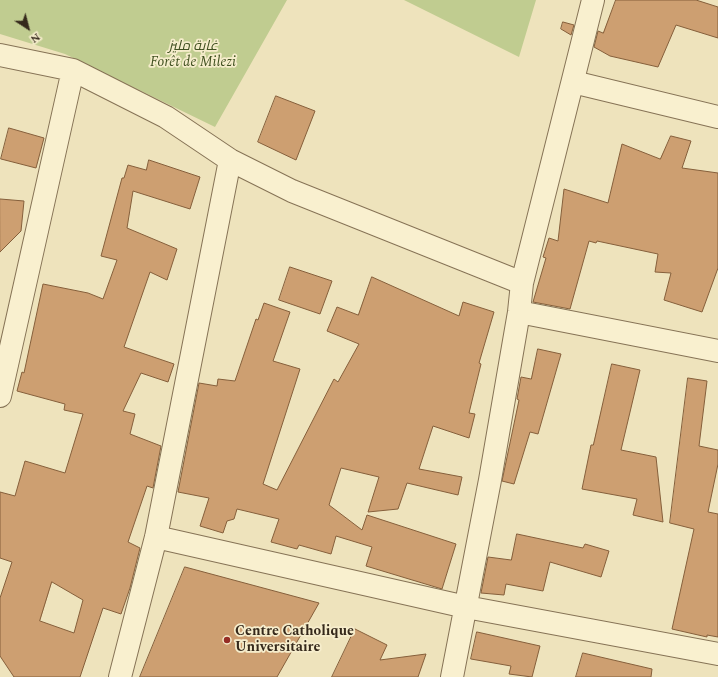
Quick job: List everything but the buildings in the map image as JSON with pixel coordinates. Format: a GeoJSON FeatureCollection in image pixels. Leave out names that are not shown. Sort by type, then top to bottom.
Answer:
{"type":"FeatureCollection","features":[{"type":"Feature","properties":{"kind":"street"},"geometry":{"type":"LineString","coordinates":[[452,677],[519,312],[522,283],[593,0]]}},
{"type":"Feature","properties":{"kind":"street"},"geometry":{"type":"LineString","coordinates":[[0,55],[73,70],[166,117],[230,160],[292,191],[522,283]]}},
{"type":"Feature","properties":{"kind":"street"},"geometry":{"type":"LineString","coordinates":[[0,396],[73,70]]}},
{"type":"Feature","properties":{"kind":"street"},"geometry":{"type":"LineString","coordinates":[[573,82],[718,117]]}},
{"type":"Feature","properties":{"kind":"street"},"geometry":{"type":"LineString","coordinates":[[120,677],[156,537],[230,160]]}},
{"type":"Feature","properties":{"kind":"street"},"geometry":{"type":"LineString","coordinates":[[519,312],[718,351]]}},
{"type":"Feature","properties":{"kind":"street"},"geometry":{"type":"LineString","coordinates":[[156,537],[466,606],[718,654]]}},
{"type":"Feature","properties":{"kind":"green space","name":"غابة مليز Forêt de Milezi"},"geometry":{"type":"Polygon","coordinates":[[[0,0],[287,0],[215,127],[65,54],[0,34],[0,0]]]}},
{"type":"Feature","properties":{"kind":"green space"},"geometry":{"type":"Polygon","coordinates":[[[404,0],[536,0],[519,57],[404,0]]]}},
{"type":"Feature","properties":{"kind":"place","name":"Centre Catholique Universitaire"},"geometry":{"type":"Point","coordinates":[227,640]}}]}
